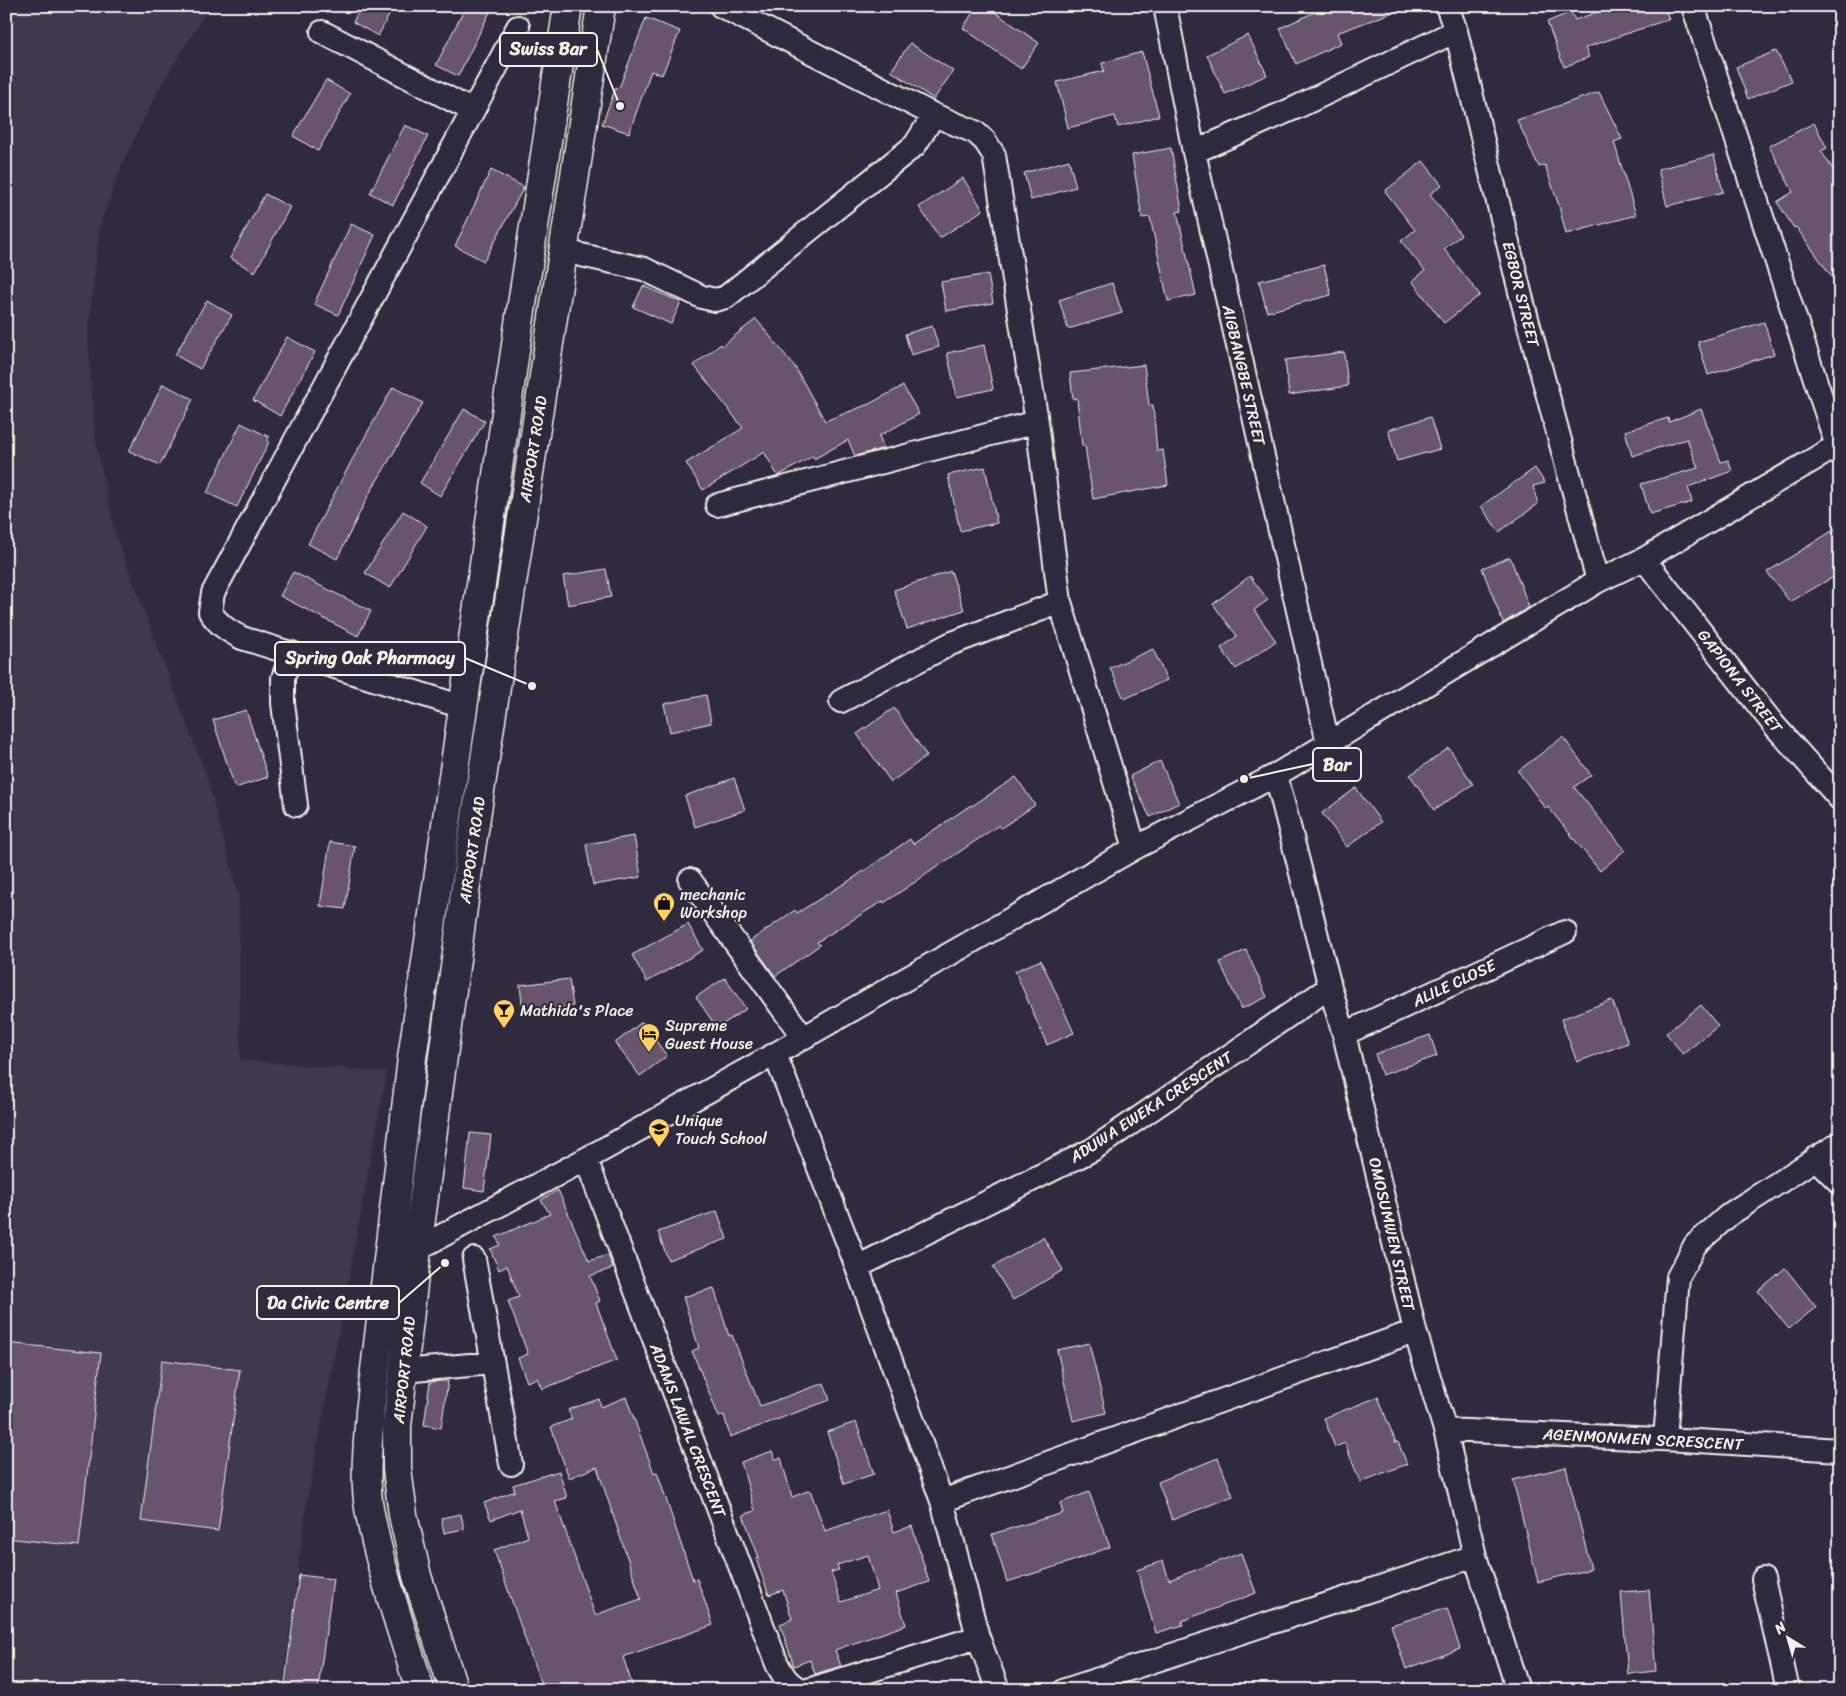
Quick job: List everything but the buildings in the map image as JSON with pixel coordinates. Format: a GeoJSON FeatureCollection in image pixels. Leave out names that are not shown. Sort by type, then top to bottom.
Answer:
{"type":"FeatureCollection","features":[{"type":"Feature","properties":{"kind":"main road","name":"AIRPORT ROAD"},"geometry":{"type":"LineString","coordinates":[[420,1690],[382,1563],[369,1507],[367,1454],[371,1402],[411,1068],[518,327],[568,6]]}},
{"type":"Feature","properties":{"kind":"main road","name":"AIRPORT ROAD"},"geometry":{"type":"LineString","coordinates":[[454,1690],[417,1576],[403,1515],[397,1469],[397,1435],[417,1249],[470,856],[601,6]]}},
{"type":"Feature","properties":{"kind":"main road"},"geometry":{"type":"LineString","coordinates":[[442,851],[470,856]]}},
{"type":"Feature","properties":{"kind":"street"},"geometry":{"type":"LineString","coordinates":[[721,6],[934,115],[975,132],[985,141],[994,155],[1037,422],[1060,602],[1135,848]]}},
{"type":"Feature","properties":{"kind":"street","name":"AIGBANGBE STREET"},"geometry":{"type":"LineString","coordinates":[[1165,6],[1194,152],[1328,743]]}},
{"type":"Feature","properties":{"kind":"street","name":"EGBOR STREET"},"geometry":{"type":"LineString","coordinates":[[1447,6],[1456,31],[1522,300],[1598,581]]}},
{"type":"Feature","properties":{"kind":"street"},"geometry":{"type":"LineString","coordinates":[[417,1249],[586,1159],[776,1054],[1135,848],[1276,775],[1598,581],[1644,559],[1838,445],[1693,6]]}},
{"type":"Feature","properties":{"kind":"street"},"geometry":{"type":"LineString","coordinates":[[463,707],[227,631],[215,620],[210,612],[213,593],[518,27]]}},
{"type":"Feature","properties":{"kind":"street"},"geometry":{"type":"LineString","coordinates":[[1194,152],[1297,107],[1456,31]]}},
{"type":"Feature","properties":{"kind":"street"},"geometry":{"type":"LineString","coordinates":[[322,32],[473,111]]}},
{"type":"Feature","properties":{"kind":"street"},"geometry":{"type":"LineString","coordinates":[[563,251],[644,269],[702,298],[715,300],[726,297],[915,145],[934,115]]}},
{"type":"Feature","properties":{"kind":"street"},"geometry":{"type":"LineString","coordinates":[[717,505],[1037,422]]}},
{"type":"Feature","properties":{"kind":"street","name":"GAPIONA STREET"},"geometry":{"type":"LineString","coordinates":[[1644,559],[1774,725],[1840,799]]}},
{"type":"Feature","properties":{"kind":"street"},"geometry":{"type":"LineString","coordinates":[[841,701],[950,644],[1060,602]]}},
{"type":"Feature","properties":{"kind":"street"},"geometry":{"type":"LineString","coordinates":[[292,653],[283,678],[283,703],[296,804]]}},
{"type":"Feature","properties":{"kind":"street","name":"OMOSUMWEN STREET"},"geometry":{"type":"LineString","coordinates":[[1276,775],[1330,987],[1344,1034],[1415,1331],[1445,1430],[1475,1556],[1518,1690]]}},
{"type":"Feature","properties":{"kind":"street"},"geometry":{"type":"LineString","coordinates":[[690,880],[804,1037]]}},
{"type":"Feature","properties":{"kind":"street","name":"ALILE CLOSE"},"geometry":{"type":"LineString","coordinates":[[1344,1034],[1565,932]]}},
{"type":"Feature","properties":{"kind":"street","name":"ADUWA EWEKA CRESCENT"},"geometry":{"type":"LineString","coordinates":[[857,1267],[1092,1150],[1330,987]]}},
{"type":"Feature","properties":{"kind":"street"},"geometry":{"type":"LineString","coordinates":[[776,1054],[857,1267],[942,1501],[978,1637],[998,1690]]}},
{"type":"Feature","properties":{"kind":"street"},"geometry":{"type":"LineString","coordinates":[[1665,1439],[1678,1276],[1695,1245],[1730,1214],[1840,1142]]}},
{"type":"Feature","properties":{"kind":"street"},"geometry":{"type":"LineString","coordinates":[[1815,1158],[1840,1183]]}},
{"type":"Feature","properties":{"kind":"street","name":"ADAMS LAWAL CRESCENT"},"geometry":{"type":"LineString","coordinates":[[586,1159],[777,1664],[787,1681],[795,1687],[804,1690]]}},
{"type":"Feature","properties":{"kind":"street"},"geometry":{"type":"LineString","coordinates":[[474,1259],[511,1464]]}},
{"type":"Feature","properties":{"kind":"street"},"geometry":{"type":"LineString","coordinates":[[942,1501],[1415,1331]]}},
{"type":"Feature","properties":{"kind":"street"},"geometry":{"type":"LineString","coordinates":[[403,1371],[492,1363]]}},
{"type":"Feature","properties":{"kind":"street","name":"AGENMONMEN SCRESCENT"},"geometry":{"type":"LineString","coordinates":[[1445,1430],[1665,1439],[1840,1450]]}},
{"type":"Feature","properties":{"kind":"street"},"geometry":{"type":"LineString","coordinates":[[1064,1690],[1475,1556]]}},
{"type":"Feature","properties":{"kind":"street"},"geometry":{"type":"LineString","coordinates":[[1763,1579],[1788,1690]]}},
{"type":"Feature","properties":{"kind":"street"},"geometry":{"type":"LineString","coordinates":[[808,1690],[978,1637]]}},
{"type":"Feature","properties":{"kind":"shaded area"},"geometry":{"type":"Polygon","coordinates":[[[6,6],[210,6],[160,87],[124,160],[100,224],[88,335],[95,439],[116,536],[207,777],[239,897],[240,1060],[387,1072],[307,1503],[282,1690],[6,1690],[6,6]]]}},
{"type":"Feature","properties":{"kind":"place","name":"Swiss Bar"},"geometry":{"type":"Point","coordinates":[620,106]}},
{"type":"Feature","properties":{"kind":"place","name":"Spring Oak Pharmacy"},"geometry":{"type":"Point","coordinates":[532,686]}},
{"type":"Feature","properties":{"kind":"place","name":"Bar"},"geometry":{"type":"Point","coordinates":[1244,779]}},
{"type":"Feature","properties":{"kind":"place","name":"mechanic Workshop"},"geometry":{"type":"Point","coordinates":[664,922]}},
{"type":"Feature","properties":{"kind":"place","name":"Mathida's Place"},"geometry":{"type":"Point","coordinates":[504,1029]}},
{"type":"Feature","properties":{"kind":"place","name":"Supreme Guest House"},"geometry":{"type":"Point","coordinates":[649,1053]}},
{"type":"Feature","properties":{"kind":"place","name":"Unique Touch School"},"geometry":{"type":"Point","coordinates":[659,1148]}},
{"type":"Feature","properties":{"kind":"place","name":"Da Civic Centre"},"geometry":{"type":"Point","coordinates":[445,1263]}}]}
